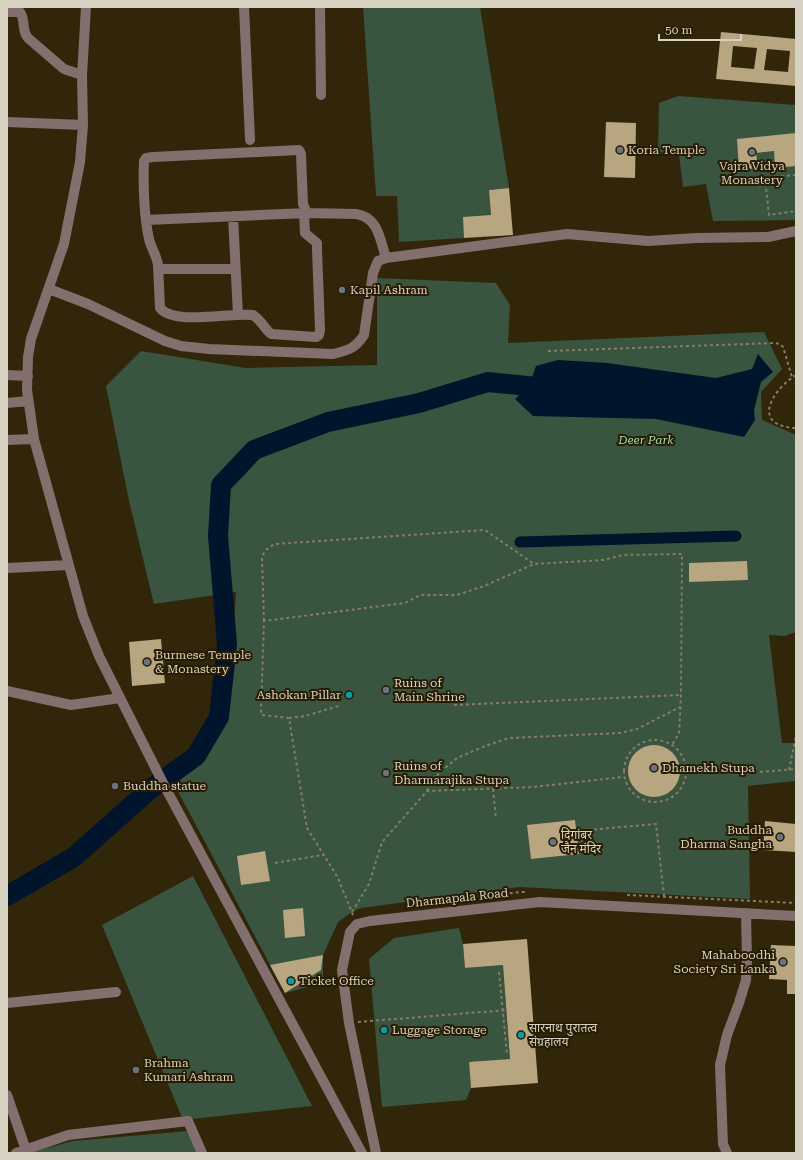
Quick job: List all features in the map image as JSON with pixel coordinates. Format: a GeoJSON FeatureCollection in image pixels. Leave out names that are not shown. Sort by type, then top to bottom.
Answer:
{"type":"FeatureCollection","features":[{"type":"Feature","properties":{"kind":"street"},"geometry":{"type":"LineString","coordinates":[[86,7],[82,75],[83,125],[80,162],[64,244],[31,339],[28,357],[27,390],[34,439],[83,616],[99,656],[165,787],[362,1153]]}},
{"type":"Feature","properties":{"kind":"street"},"geometry":{"type":"LineString","coordinates":[[244,7],[250,140]]}},
{"type":"Feature","properties":{"kind":"street"},"geometry":{"type":"LineString","coordinates":[[320,7],[321,94]]}},
{"type":"Feature","properties":{"kind":"street"},"geometry":{"type":"LineString","coordinates":[[7,12],[20,12],[23,16],[25,34],[28,38],[64,69],[82,75]]}},
{"type":"Feature","properties":{"kind":"street"},"geometry":{"type":"LineString","coordinates":[[7,122],[83,125]]}},
{"type":"Feature","properties":{"kind":"street"},"geometry":{"type":"LineString","coordinates":[[299,150],[301,154],[303,204],[306,213],[305,233],[316,243],[320,320],[319,335],[316,337],[271,334],[266,330],[261,322],[252,315],[181,317],[169,314],[160,308],[158,260],[153,252],[146,220],[144,161],[146,158],[299,150]]}},
{"type":"Feature","properties":{"kind":"street"},"geometry":{"type":"LineString","coordinates":[[146,220],[306,213],[363,215],[368,218],[376,229],[386,258]]}},
{"type":"Feature","properties":{"kind":"street"},"geometry":{"type":"LineString","coordinates":[[233,216],[238,315]]}},
{"type":"Feature","properties":{"kind":"street"},"geometry":{"type":"LineString","coordinates":[[49,289],[88,304],[165,341],[181,346],[209,349],[333,354],[352,349],[360,342],[364,335],[373,273],[378,261],[386,258],[567,234],[648,241],[696,238],[768,237],[796,231]]}},
{"type":"Feature","properties":{"kind":"street"},"geometry":{"type":"LineString","coordinates":[[158,269],[235,269]]}},
{"type":"Feature","properties":{"kind":"street"},"geometry":{"type":"LineString","coordinates":[[7,375],[28,376]]}},
{"type":"Feature","properties":{"kind":"street"},"geometry":{"type":"LineString","coordinates":[[7,403],[28,401]]}},
{"type":"Feature","properties":{"kind":"street"},"geometry":{"type":"LineString","coordinates":[[7,440],[34,439]]}},
{"type":"Feature","properties":{"kind":"street"},"geometry":{"type":"LineString","coordinates":[[7,568],[69,564]]}},
{"type":"Feature","properties":{"kind":"street"},"geometry":{"type":"LineString","coordinates":[[7,691],[71,705],[120,698]]}},
{"type":"Feature","properties":{"kind":"street","name":"Dharmapala Road"},"geometry":{"type":"LineString","coordinates":[[356,924],[370,921],[540,902],[796,916]]}},
{"type":"Feature","properties":{"kind":"street"},"geometry":{"type":"LineString","coordinates":[[727,1153],[723,1144],[720,1065],[727,1035],[746,980],[746,913]]}},
{"type":"Feature","properties":{"kind":"street"},"geometry":{"type":"LineString","coordinates":[[356,924],[350,932],[342,970],[349,1023],[376,1153]]}},
{"type":"Feature","properties":{"kind":"street"},"geometry":{"type":"LineString","coordinates":[[7,1003],[116,992]]}},
{"type":"Feature","properties":{"kind":"street"},"geometry":{"type":"LineString","coordinates":[[7,1095],[23,1152],[68,1135],[188,1121],[202,1153]]}},
{"type":"Feature","properties":{"kind":"path"},"geometry":{"type":"LineString","coordinates":[[796,175],[765,178],[769,215],[796,212]]}},
{"type":"Feature","properties":{"kind":"path"},"geometry":{"type":"LineString","coordinates":[[548,351],[775,343],[780,344],[783,347],[792,377]]}},
{"type":"Feature","properties":{"kind":"path"},"geometry":{"type":"LineString","coordinates":[[796,375],[782,386],[772,399],[768,408],[770,419],[774,422],[788,428],[796,428]]}},
{"type":"Feature","properties":{"kind":"path"},"geometry":{"type":"LineString","coordinates":[[340,706],[305,716],[289,718],[262,715],[264,621],[262,557],[264,551],[270,546],[275,544],[485,530],[534,564]]}},
{"type":"Feature","properties":{"kind":"path"},"geometry":{"type":"LineString","coordinates":[[264,621],[405,603],[420,595],[457,595],[484,586],[534,564],[603,560],[623,555],[682,554],[681,695],[679,733],[672,745]]}},
{"type":"Feature","properties":{"kind":"path"},"geometry":{"type":"LineString","coordinates":[[454,705],[681,695]]}},
{"type":"Feature","properties":{"kind":"path"},"geometry":{"type":"LineString","coordinates":[[352,912],[369,884],[382,842],[427,791],[439,773],[457,758],[508,738],[620,733],[637,729],[680,707]]}},
{"type":"Feature","properties":{"kind":"path"},"geometry":{"type":"LineString","coordinates":[[289,718],[307,828],[338,878],[356,924]]}},
{"type":"Feature","properties":{"kind":"path"},"geometry":{"type":"LineString","coordinates":[[789,770],[796,736]]}},
{"type":"Feature","properties":{"kind":"path"},"geometry":{"type":"LineString","coordinates":[[661,740],[672,745],[680,752],[685,762],[686,775],[682,786],[677,794],[665,801],[645,801],[635,796],[627,787],[624,777],[623,766],[628,754],[635,746],[642,742],[661,740]]}},
{"type":"Feature","properties":{"kind":"path"},"geometry":{"type":"LineString","coordinates":[[760,772],[796,769]]}},
{"type":"Feature","properties":{"kind":"path"},"geometry":{"type":"LineString","coordinates":[[427,791],[493,790],[624,777]]}},
{"type":"Feature","properties":{"kind":"path"},"geometry":{"type":"LineString","coordinates":[[493,790],[496,819]]}},
{"type":"Feature","properties":{"kind":"path"},"geometry":{"type":"LineString","coordinates":[[576,830],[656,824],[664,896]]}},
{"type":"Feature","properties":{"kind":"path"},"geometry":{"type":"LineString","coordinates":[[275,862],[324,855]]}},
{"type":"Feature","properties":{"kind":"path"},"geometry":{"type":"LineString","coordinates":[[499,972],[507,1054]]}},
{"type":"Feature","properties":{"kind":"path"},"geometry":{"type":"LineString","coordinates":[[349,1023],[507,1010]]}},
{"type":"Feature","properties":{"kind":"green space"},"geometry":{"type":"Polygon","coordinates":[[[363,7],[480,7],[509,188],[489,190],[491,215],[464,238],[399,242],[397,196],[376,196],[363,7]]]}},
{"type":"Feature","properties":{"kind":"green space"},"geometry":{"type":"Polygon","coordinates":[[[678,96],[796,105],[796,220],[713,221],[706,184],[683,187],[679,155],[658,152],[659,103],[678,96]]]}},
{"type":"Feature","properties":{"kind":"green space","name":"Deer Park"},"geometry":{"type":"Polygon","coordinates":[[[377,278],[496,283],[510,305],[508,343],[764,332],[782,369],[761,392],[762,420],[796,435],[796,632],[785,636],[769,635],[782,743],[796,743],[796,781],[748,786],[750,899],[520,887],[361,908],[352,912],[338,922],[323,955],[323,983],[285,993],[172,780],[206,758],[229,715],[236,592],[154,604],[129,501],[106,386],[141,351],[246,368],[377,365],[377,278]]]}},
{"type":"Feature","properties":{"kind":"green space"},"geometry":{"type":"Polygon","coordinates":[[[193,876],[312,1106],[183,1120],[102,925],[193,876]]]}},
{"type":"Feature","properties":{"kind":"green space"},"geometry":{"type":"Polygon","coordinates":[[[459,928],[463,944],[465,968],[503,965],[510,1059],[469,1063],[471,1088],[466,1100],[382,1107],[369,959],[394,938],[459,928]]]}},
{"type":"Feature","properties":{"kind":"green space"},"geometry":{"type":"Polygon","coordinates":[[[188,1131],[199,1153],[32,1152],[73,1141],[188,1131]]]}},
{"type":"Feature","properties":{"kind":"water"},"geometry":{"type":"Polygon","coordinates":[[[758,354],[773,372],[761,382],[754,410],[755,420],[744,437],[656,419],[533,416],[515,399],[529,386],[536,366],[558,360],[607,363],[716,378],[752,369],[758,354]]]}},
{"type":"Feature","properties":{"kind":"building"},"geometry":{"type":"Polygon","coordinates":[[[721,32],[796,39],[796,86],[716,79],[721,32]],[[733,46],[731,67],[754,69],[757,48],[733,46]],[[767,49],[764,70],[788,72],[790,51],[767,49]]]}},
{"type":"Feature","properties":{"kind":"building","name":"Koria Temple"},"geometry":{"type":"Polygon","coordinates":[[[606,122],[636,123],[635,178],[604,177],[606,122]]]}},
{"type":"Feature","properties":{"kind":"building","name":"Vajra Vidya Monastery"},"geometry":{"type":"Polygon","coordinates":[[[796,133],[796,166],[775,168],[774,151],[756,153],[758,168],[739,170],[737,139],[796,133]]]}},
{"type":"Feature","properties":{"kind":"building"},"geometry":{"type":"Polygon","coordinates":[[[509,188],[513,235],[464,238],[463,217],[491,215],[489,190],[509,188]]]}},
{"type":"Feature","properties":{"kind":"building"},"geometry":{"type":"Polygon","coordinates":[[[747,561],[748,580],[689,582],[689,563],[747,561]]]}},
{"type":"Feature","properties":{"kind":"building","name":"Burmese Temple & Monastery"},"geometry":{"type":"Polygon","coordinates":[[[161,639],[165,683],[132,686],[129,642],[161,639]]]}},
{"type":"Feature","properties":{"kind":"building","name":"Dhamekh Stupa"},"geometry":{"type":"Polygon","coordinates":[[[654,745],[668,749],[676,757],[680,771],[676,785],[668,793],[654,797],[640,793],[632,785],[628,771],[632,757],[640,749],[654,745]]]}},
{"type":"Feature","properties":{"kind":"building","name":"दिगांबर जैन मंदिर"},"geometry":{"type":"Polygon","coordinates":[[[575,820],[579,854],[531,859],[527,825],[575,820]]]}},
{"type":"Feature","properties":{"kind":"building","name":"Buddha Dharma Sangha"},"geometry":{"type":"Polygon","coordinates":[[[765,821],[796,824],[796,852],[763,850],[765,821]]]}},
{"type":"Feature","properties":{"kind":"building"},"geometry":{"type":"Polygon","coordinates":[[[265,851],[270,881],[241,885],[237,856],[265,851]]]}},
{"type":"Feature","properties":{"kind":"building"},"geometry":{"type":"Polygon","coordinates":[[[303,908],[305,936],[285,938],[283,910],[303,908]]]}},
{"type":"Feature","properties":{"kind":"building","name":"सारनाथ पुरातत्व संग्रहालय"},"geometry":{"type":"Polygon","coordinates":[[[527,939],[538,1083],[471,1088],[469,1062],[510,1059],[503,965],[465,968],[463,944],[527,939]]]}},
{"type":"Feature","properties":{"kind":"building","name":"Mahaboodhi Society Sri Lanka"},"geometry":{"type":"Polygon","coordinates":[[[771,945],[796,946],[796,994],[787,994],[787,980],[769,979],[771,945]]]}},
{"type":"Feature","properties":{"kind":"building","name":"Ticket Office"},"geometry":{"type":"Polygon","coordinates":[[[323,955],[321,970],[285,993],[270,965],[323,955]]]}},
{"type":"Feature","properties":{"kind":"waterway"},"geometry":{"type":"LineString","coordinates":[[7,896],[74,857],[148,791],[196,756],[219,717],[227,644],[218,536],[221,485],[254,450],[328,422],[419,403],[488,382],[556,389]]}},
{"type":"Feature","properties":{"kind":"waterway"},"geometry":{"type":"LineString","coordinates":[[520,542],[736,536]]}},
{"type":"Feature","properties":{"kind":"place","name":"Koria Temple"},"geometry":{"type":"Point","coordinates":[620,150]}},
{"type":"Feature","properties":{"kind":"place","name":"Vajra Vidya Monastery"},"geometry":{"type":"Point","coordinates":[752,152]}},
{"type":"Feature","properties":{"kind":"place","name":"Kapil Ashram"},"geometry":{"type":"Point","coordinates":[342,290]}},
{"type":"Feature","properties":{"kind":"place","name":"Burmese Temple & Monastery"},"geometry":{"type":"Point","coordinates":[147,662]}},
{"type":"Feature","properties":{"kind":"place","name":"Ruins of Main Shrine"},"geometry":{"type":"Point","coordinates":[386,690]}},
{"type":"Feature","properties":{"kind":"place","name":"Ashokan Pillar"},"geometry":{"type":"Point","coordinates":[349,695]}},
{"type":"Feature","properties":{"kind":"place","name":"Dhamekh Stupa"},"geometry":{"type":"Point","coordinates":[654,768]}},
{"type":"Feature","properties":{"kind":"place","name":"Ruins of Dharmarajika Stupa"},"geometry":{"type":"Point","coordinates":[386,773]}},
{"type":"Feature","properties":{"kind":"place","name":"Buddha statue"},"geometry":{"type":"Point","coordinates":[115,786]}},
{"type":"Feature","properties":{"kind":"place","name":"Buddha Dharma Sangha"},"geometry":{"type":"Point","coordinates":[780,837]}},
{"type":"Feature","properties":{"kind":"place","name":"दिगांबर जैन मंदिर"},"geometry":{"type":"Point","coordinates":[553,842]}},
{"type":"Feature","properties":{"kind":"place","name":"Mahaboodhi Society Sri Lanka"},"geometry":{"type":"Point","coordinates":[783,962]}},
{"type":"Feature","properties":{"kind":"place","name":"Ticket Office"},"geometry":{"type":"Point","coordinates":[291,981]}},
{"type":"Feature","properties":{"kind":"place","name":"Luggage Storage"},"geometry":{"type":"Point","coordinates":[384,1030]}},
{"type":"Feature","properties":{"kind":"place","name":"सारनाथ पुरातत्व संग्रहालय"},"geometry":{"type":"Point","coordinates":[521,1035]}},
{"type":"Feature","properties":{"kind":"place","name":"Brahma Kumari Ashram"},"geometry":{"type":"Point","coordinates":[136,1070]}}]}
